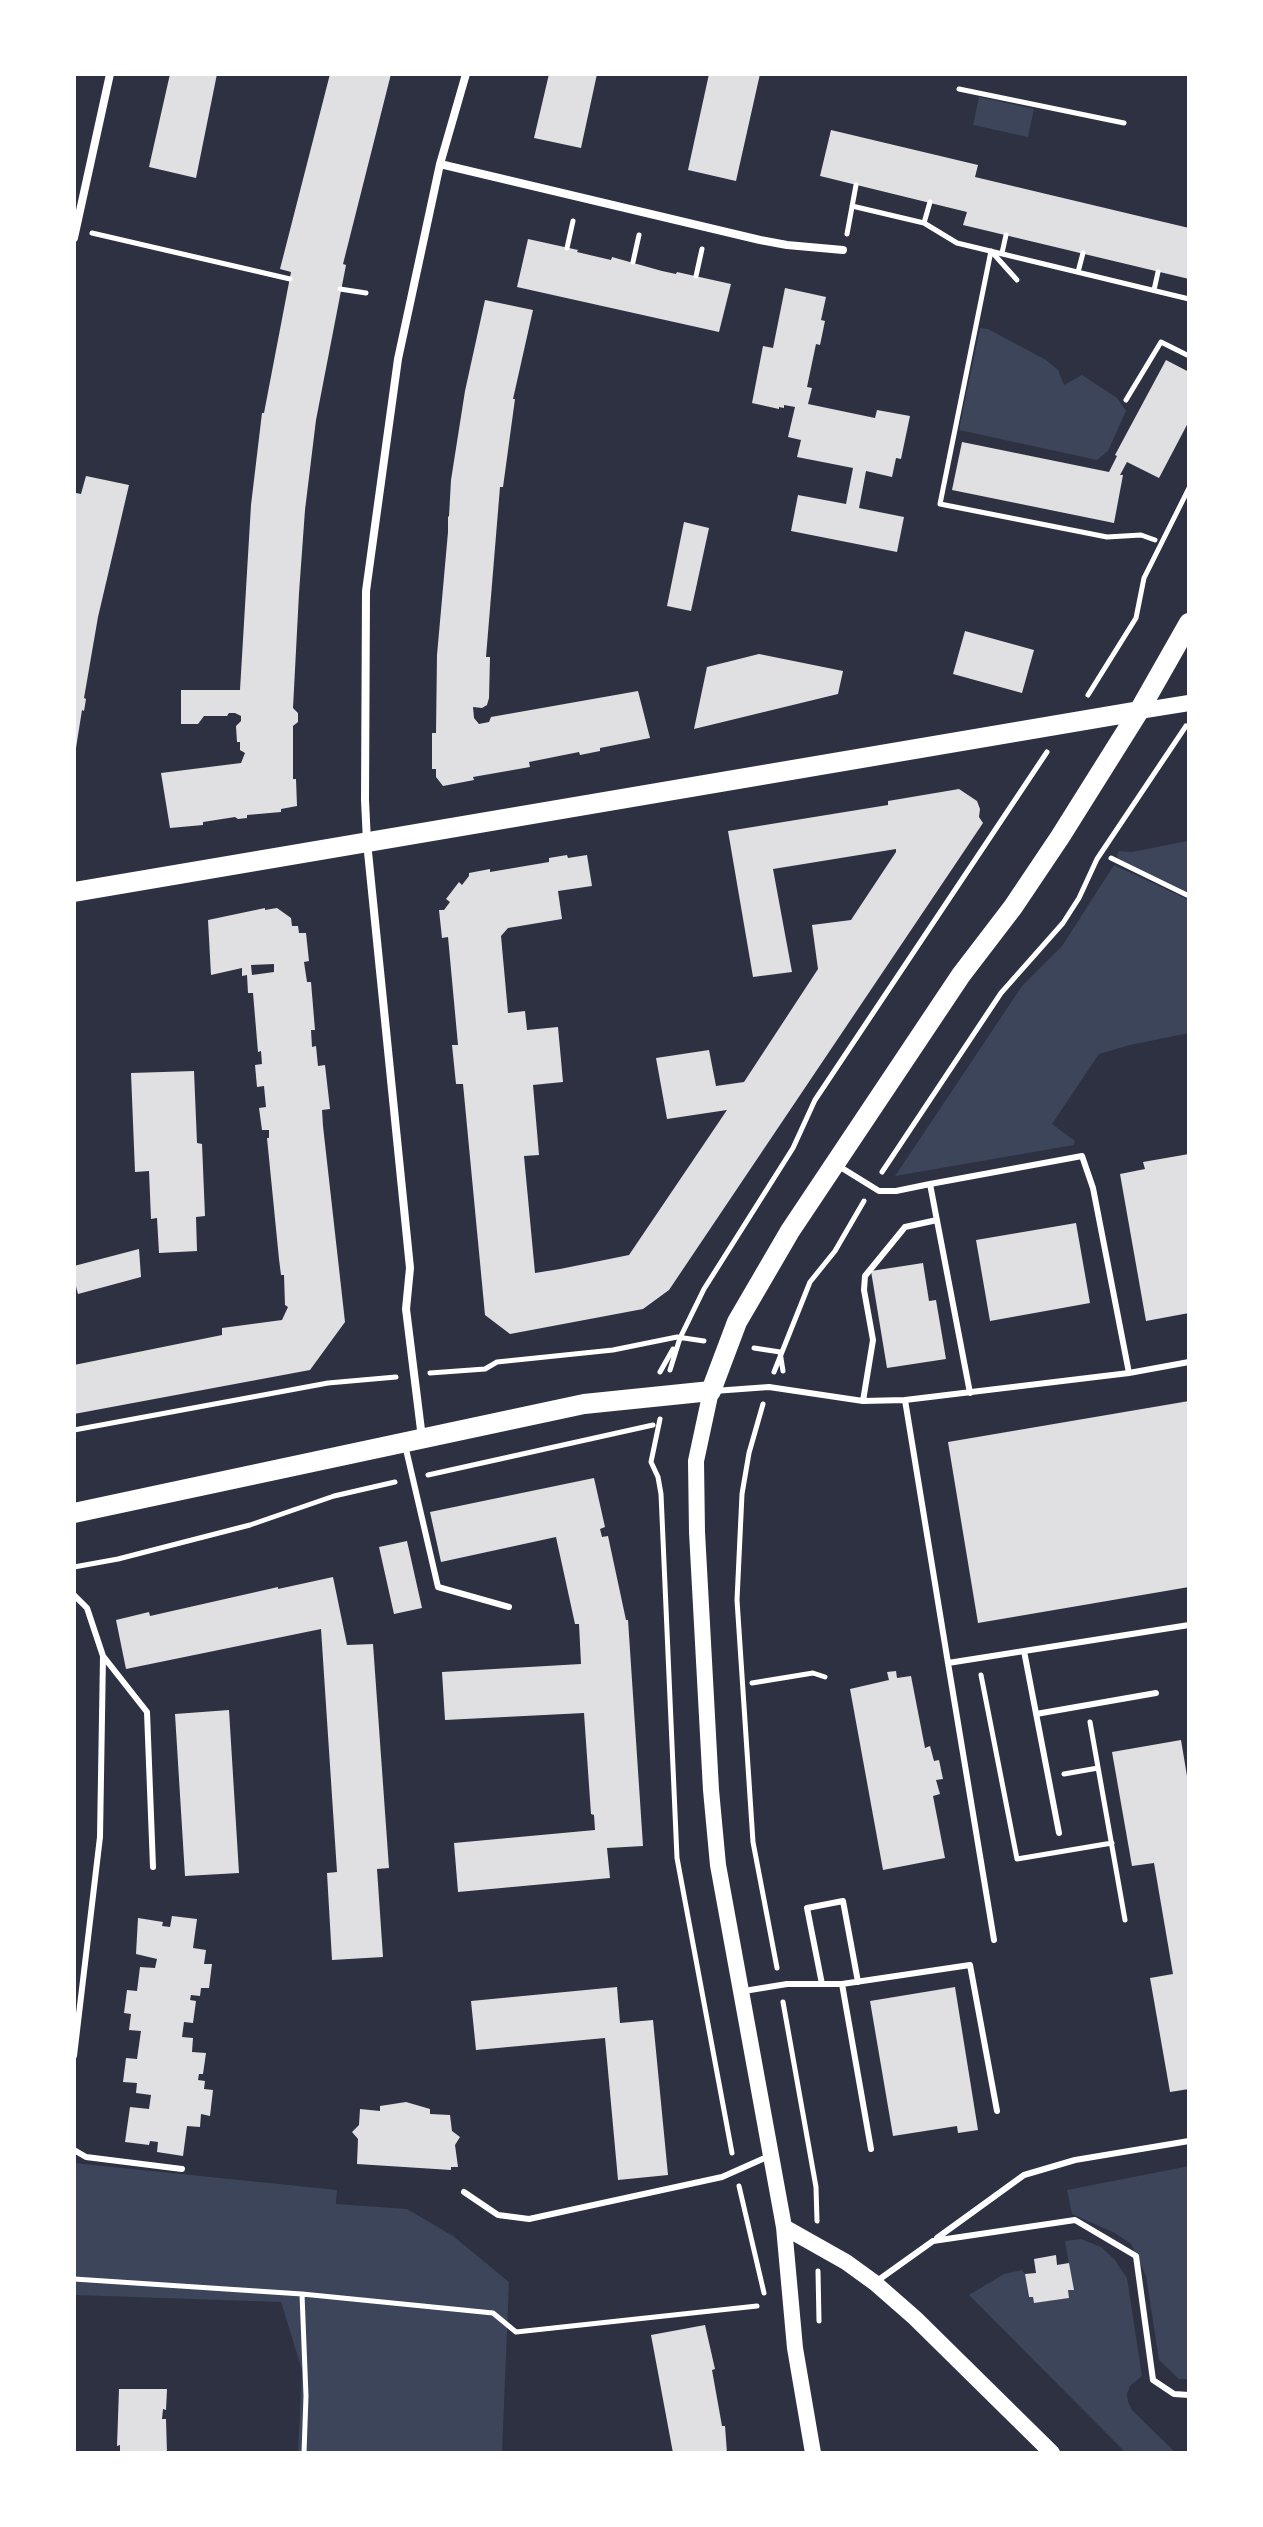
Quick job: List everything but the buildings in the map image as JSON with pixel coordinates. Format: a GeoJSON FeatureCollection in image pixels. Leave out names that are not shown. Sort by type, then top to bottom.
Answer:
{"type":"FeatureCollection","features":[{"type":"Feature","properties":{"kind":"main road"},"geometry":{"type":"LineString","coordinates":[[813,2453],[795,2348],[784,2227],[718,1865],[711,1790],[696,1461],[711,1391],[745,1306],[790,1231],[961,975],[1013,907],[1139,711],[1189,623]]}},
{"type":"Feature","properties":{"kind":"main road"},"geometry":{"type":"LineString","coordinates":[[74,892],[1189,703]]}},
{"type":"Feature","properties":{"kind":"main road"},"geometry":{"type":"LineString","coordinates":[[74,1513],[584,1404],[711,1391]]}},
{"type":"Feature","properties":{"kind":"main road"},"geometry":{"type":"LineString","coordinates":[[784,2227],[846,2262],[875,2283],[915,2318],[1052,2453]]}},
{"type":"Feature","properties":{"kind":"street"},"geometry":{"type":"LineString","coordinates":[[75,234],[110,74]]}},
{"type":"Feature","properties":{"kind":"street"},"geometry":{"type":"LineString","coordinates":[[413,1440],[406,1309],[410,1268],[367,842],[366,591],[398,359],[440,164],[466,74]]}},
{"type":"Feature","properties":{"kind":"street"},"geometry":{"type":"LineString","coordinates":[[440,164],[760,240],[843,250]]}},
{"type":"Feature","properties":{"kind":"lane"},"geometry":{"type":"LineString","coordinates":[[835,1164],[879,1191],[896,1191],[1082,1156],[1093,1188],[1129,1373]]}},
{"type":"Feature","properties":{"kind":"lane"},"geometry":{"type":"LineString","coordinates":[[930,1184],[970,1393]]}},
{"type":"Feature","properties":{"kind":"lane"},"geometry":{"type":"LineString","coordinates":[[863,1401],[873,1340],[864,1290],[865,1276],[905,1227],[937,1220]]}},
{"type":"Feature","properties":{"kind":"lane"},"geometry":{"type":"LineString","coordinates":[[711,1391],[769,1387],[863,1401],[905,1400],[1129,1373],[1189,1362]]}},
{"type":"Feature","properties":{"kind":"lane"},"geometry":{"type":"LineString","coordinates":[[905,1400],[994,1940]]}},
{"type":"Feature","properties":{"kind":"lane"},"geometry":{"type":"LineString","coordinates":[[413,1440],[411,1478],[438,1587],[509,1607]]}},
{"type":"Feature","properties":{"kind":"lane"},"geometry":{"type":"LineString","coordinates":[[74,1595],[87,1608],[103,1656],[100,1837],[74,2056]]}},
{"type":"Feature","properties":{"kind":"lane"},"geometry":{"type":"LineString","coordinates":[[948,1663],[1189,1625]]}},
{"type":"Feature","properties":{"kind":"lane"},"geometry":{"type":"LineString","coordinates":[[1024,1651],[1059,1833]]}},
{"type":"Feature","properties":{"kind":"lane"},"geometry":{"type":"LineString","coordinates":[[103,1656],[147,1712],[153,1867]]}},
{"type":"Feature","properties":{"kind":"lane"},"geometry":{"type":"LineString","coordinates":[[1036,1714],[1156,1693]]}},
{"type":"Feature","properties":{"kind":"lane"},"geometry":{"type":"LineString","coordinates":[[822,1984],[807,1908],[843,1901],[858,1982]]}},
{"type":"Feature","properties":{"kind":"lane"},"geometry":{"type":"LineString","coordinates":[[741,1991],[780,1985],[842,1984],[970,1965],[997,2111]]}},
{"type":"Feature","properties":{"kind":"lane"},"geometry":{"type":"LineString","coordinates":[[842,1984],[871,2149]]}},
{"type":"Feature","properties":{"kind":"lane"},"geometry":{"type":"LineString","coordinates":[[875,2283],[1024,2175],[1075,2160],[1189,2141]]}},
{"type":"Feature","properties":{"kind":"lane"},"geometry":{"type":"LineString","coordinates":[[74,2150],[86,2157],[182,2169]]}},
{"type":"Feature","properties":{"kind":"lane"},"geometry":{"type":"LineString","coordinates":[[464,2192],[498,2215],[529,2219],[722,2177],[771,2155]]}},
{"type":"Feature","properties":{"kind":"lane"},"geometry":{"type":"LineString","coordinates":[[933,2241],[1075,2220],[1136,2256],[1153,2380],[1174,2394],[1189,2395]]}},
{"type":"Feature","properties":{"kind":"path"},"geometry":{"type":"LineString","coordinates":[[959,89],[1124,123]]}},
{"type":"Feature","properties":{"kind":"path"},"geometry":{"type":"LineString","coordinates":[[843,250],[856,185]]}},
{"type":"Feature","properties":{"kind":"path"},"geometry":{"type":"LineString","coordinates":[[924,223],[930,202]]}},
{"type":"Feature","properties":{"kind":"path"},"geometry":{"type":"LineString","coordinates":[[852,206],[924,223],[957,243],[1189,299]]}},
{"type":"Feature","properties":{"kind":"path"},"geometry":{"type":"LineString","coordinates":[[567,248],[573,221]]}},
{"type":"Feature","properties":{"kind":"path"},"geometry":{"type":"LineString","coordinates":[[75,234],[290,279]]}},
{"type":"Feature","properties":{"kind":"path"},"geometry":{"type":"LineString","coordinates":[[633,262],[639,235]]}},
{"type":"Feature","properties":{"kind":"path"},"geometry":{"type":"LineString","coordinates":[[1002,253],[1006,235]]}},
{"type":"Feature","properties":{"kind":"path"},"geometry":{"type":"LineString","coordinates":[[696,276],[702,249]]}},
{"type":"Feature","properties":{"kind":"path"},"geometry":{"type":"LineString","coordinates":[[991,251],[1017,280]]}},
{"type":"Feature","properties":{"kind":"path"},"geometry":{"type":"LineString","coordinates":[[991,251],[940,504],[1107,537],[1141,535],[1155,540]]}},
{"type":"Feature","properties":{"kind":"path"},"geometry":{"type":"LineString","coordinates":[[1078,272],[1083,253]]}},
{"type":"Feature","properties":{"kind":"path"},"geometry":{"type":"LineString","coordinates":[[1154,290],[1158,272]]}},
{"type":"Feature","properties":{"kind":"path"},"geometry":{"type":"LineString","coordinates":[[340,289],[366,293]]}},
{"type":"Feature","properties":{"kind":"path"},"geometry":{"type":"LineString","coordinates":[[1126,400],[1161,342],[1189,356]]}},
{"type":"Feature","properties":{"kind":"path"},"geometry":{"type":"LineString","coordinates":[[1136,618],[1144,578],[1189,488]]}},
{"type":"Feature","properties":{"kind":"path"},"geometry":{"type":"LineString","coordinates":[[794,1319],[810,1282],[835,1251],[872,1187],[1001,993],[1056,932],[1079,898],[1097,859],[1189,721]]}},
{"type":"Feature","properties":{"kind":"path"},"geometry":{"type":"LineString","coordinates":[[704,1289],[793,1148],[815,1100],[1040,763]]}},
{"type":"Feature","properties":{"kind":"path"},"geometry":{"type":"LineString","coordinates":[[1111,858],[1189,896]]}},
{"type":"Feature","properties":{"kind":"path"},"geometry":{"type":"LineString","coordinates":[[441,1372],[485,1369],[497,1362],[613,1350]]}},
{"type":"Feature","properties":{"kind":"path"},"geometry":{"type":"LineString","coordinates":[[74,1430],[328,1383],[386,1378]]}},
{"type":"Feature","properties":{"kind":"path"},"geometry":{"type":"LineString","coordinates":[[74,1567],[118,1559],[250,1525],[334,1496],[598,1437]]}},
{"type":"Feature","properties":{"kind":"path"},"geometry":{"type":"LineString","coordinates":[[749,1453],[742,1494],[737,1600],[753,1842],[816,2187]]}},
{"type":"Feature","properties":{"kind":"path"},"geometry":{"type":"LineString","coordinates":[[978,1659],[1017,1859],[1112,1843]]}},
{"type":"Feature","properties":{"kind":"path"},"geometry":{"type":"LineString","coordinates":[[752,1683],[813,1673],[825,1677]]}},
{"type":"Feature","properties":{"kind":"path"},"geometry":{"type":"LineString","coordinates":[[1087,1705],[1125,1920]]}},
{"type":"Feature","properties":{"kind":"path"},"geometry":{"type":"LineString","coordinates":[[1048,1776],[1098,1768]]}},
{"type":"Feature","properties":{"kind":"path"},"geometry":{"type":"LineString","coordinates":[[74,2279],[302,2294],[493,2313],[516,2332],[757,2306]]}},
{"type":"Feature","properties":{"kind":"path"},"geometry":{"type":"LineString","coordinates":[[302,2294],[306,2396],[304,2453]]}},
{"type":"Feature","properties":{"kind":"shaded area"},"geometry":{"type":"Polygon","coordinates":[[[979,97],[1034,109],[1028,137],[973,125],[979,97]]]}},
{"type":"Feature","properties":{"kind":"shaded area"},"geometry":{"type":"Polygon","coordinates":[[[980,328],[988,329],[1046,360],[1058,370],[1064,385],[1082,375],[1117,398],[1126,411],[1108,451],[1097,460],[959,430],[980,328]]]}},
{"type":"Feature","properties":{"kind":"shaded area"},"geometry":{"type":"Polygon","coordinates":[[[1187,841],[1189,893],[1119,859],[1117,855],[1119,851],[1132,852],[1187,841]]]}},
{"type":"Feature","properties":{"kind":"shaded area"},"geometry":{"type":"Polygon","coordinates":[[[1114,865],[1189,900],[1189,1033],[1099,1054],[1052,1124],[1075,1141],[1074,1145],[895,1176],[1022,986],[1062,946],[1114,865]]]}},
{"type":"Feature","properties":{"kind":"shaded area"},"geometry":{"type":"Polygon","coordinates":[[[74,2163],[337,2190],[336,2204],[407,2209],[453,2236],[509,2282],[502,2453],[298,2453],[302,2370],[281,2302],[74,2295],[74,2163]]]}},
{"type":"Feature","properties":{"kind":"shaded area"},"geometry":{"type":"Polygon","coordinates":[[[1189,2166],[1189,2379],[1179,2379],[1159,2360],[1146,2276],[1131,2244],[1115,2233],[1072,2214],[1067,2190],[1189,2166]]]}},
{"type":"Feature","properties":{"kind":"shaded area"},"geometry":{"type":"Polygon","coordinates":[[[1081,2239],[1101,2247],[1127,2278],[1142,2376],[1130,2386],[1128,2402],[1132,2410],[1176,2453],[1126,2453],[969,2295],[1004,2274],[1022,2270],[1028,2297],[1033,2297],[1034,2303],[1069,2298],[1068,2290],[1073,2289],[1065,2241],[1081,2239]]]}}]}
